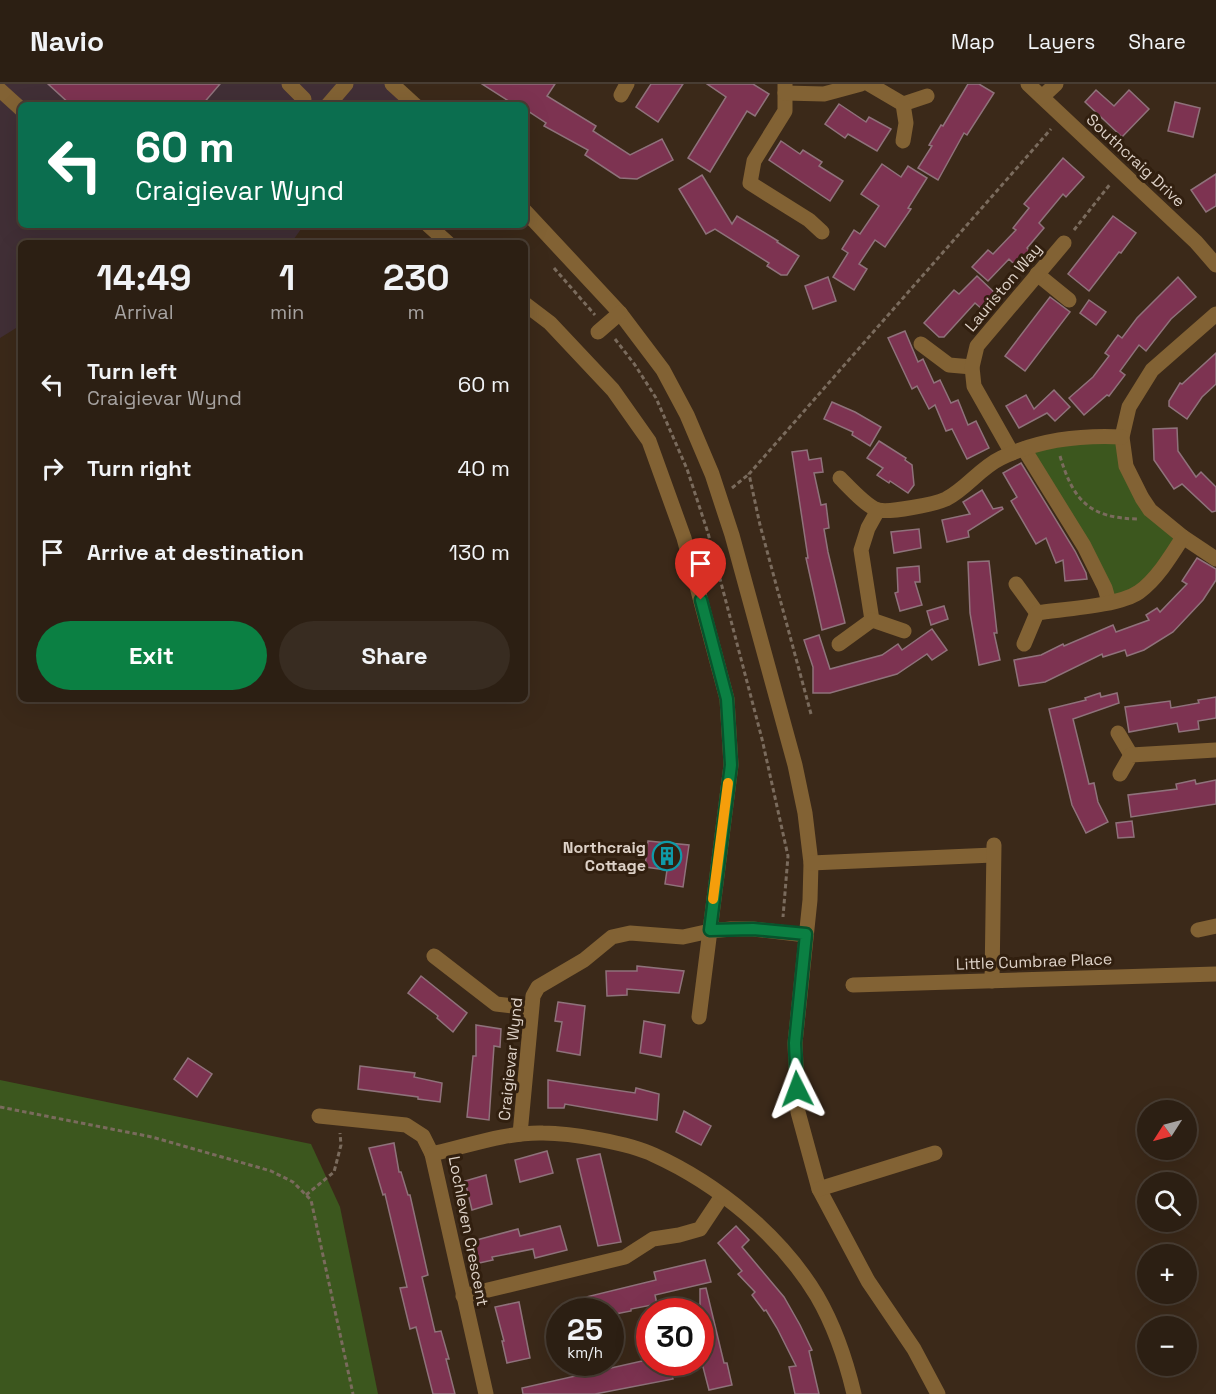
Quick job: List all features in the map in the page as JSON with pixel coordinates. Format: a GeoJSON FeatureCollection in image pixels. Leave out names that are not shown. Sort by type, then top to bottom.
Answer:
{"type":"FeatureCollection","features":[{"type":"Feature","properties":{"kind":"street"},"geometry":{"type":"LineString","coordinates":[[289,84],[304,99]]}},
{"type":"Feature","properties":{"kind":"street"},"geometry":{"type":"LineString","coordinates":[[331,102],[346,84]]}},
{"type":"Feature","properties":{"kind":"street"},"geometry":{"type":"LineString","coordinates":[[822,232],[809,220],[750,183],[754,161],[784,111],[785,89],[824,94],[861,84]]}},
{"type":"Feature","properties":{"kind":"street"},"geometry":{"type":"LineString","coordinates":[[869,84],[903,104],[927,96]]}},
{"type":"Feature","properties":{"kind":"street","name":"Southcraig Drive"},"geometry":{"type":"LineString","coordinates":[[1028,84],[1196,242],[1216,265]]}},
{"type":"Feature","properties":{"kind":"street"},"geometry":{"type":"LineString","coordinates":[[1042,97],[1056,84]]}},
{"type":"Feature","properties":{"kind":"street"},"geometry":{"type":"LineString","coordinates":[[0,90],[18,106]]}},
{"type":"Feature","properties":{"kind":"street"},"geometry":{"type":"LineString","coordinates":[[397,94],[410,102]]}},
{"type":"Feature","properties":{"kind":"street"},"geometry":{"type":"LineString","coordinates":[[903,104],[906,123],[903,141]]}},
{"type":"Feature","properties":{"kind":"street"},"geometry":{"type":"LineString","coordinates":[[528,214],[620,313],[663,369],[687,415],[712,474],[732,535],[795,765],[805,813],[811,863],[795,1043],[798,1112],[819,1189],[868,1281],[914,1349],[938,1394]]}},
{"type":"Feature","properties":{"kind":"street"},"geometry":{"type":"LineString","coordinates":[[431,228],[445,240]]}},
{"type":"Feature","properties":{"kind":"street","name":"Lauriston Way"},"geometry":{"type":"LineString","coordinates":[[972,367],[977,346],[1064,243]]}},
{"type":"Feature","properties":{"kind":"street"},"geometry":{"type":"LineString","coordinates":[[1037,274],[1070,300]]}},
{"type":"Feature","properties":{"kind":"street"},"geometry":{"type":"LineString","coordinates":[[528,306],[550,323],[613,390],[649,441],[684,538],[727,699],[731,765],[699,1017]]}},
{"type":"Feature","properties":{"kind":"street"},"geometry":{"type":"LineString","coordinates":[[598,332],[620,313]]}},
{"type":"Feature","properties":{"kind":"street"},"geometry":{"type":"LineString","coordinates":[[1216,314],[1152,370],[1129,407],[1122,437],[1126,466],[1150,510],[1183,537],[1216,559]]}},
{"type":"Feature","properties":{"kind":"street"},"geometry":{"type":"LineString","coordinates":[[921,344],[949,365],[972,367],[974,386],[1084,546],[1105,588],[1109,602]]}},
{"type":"Feature","properties":{"kind":"street"},"geometry":{"type":"LineString","coordinates":[[840,478],[878,510],[904,509],[946,500],[998,459],[1018,451],[1055,441],[1122,437]]}},
{"type":"Feature","properties":{"kind":"street"},"geometry":{"type":"LineString","coordinates":[[872,620],[861,550],[868,528],[878,510]]}},
{"type":"Feature","properties":{"kind":"street"},"geometry":{"type":"LineString","coordinates":[[1037,613],[1120,600],[1137,593],[1150,582],[1183,537]]}},
{"type":"Feature","properties":{"kind":"street"},"geometry":{"type":"LineString","coordinates":[[1016,584],[1037,613]]}},
{"type":"Feature","properties":{"kind":"street"},"geometry":{"type":"LineString","coordinates":[[1024,644],[1037,613]]}},
{"type":"Feature","properties":{"kind":"street"},"geometry":{"type":"LineString","coordinates":[[872,620],[904,631]]}},
{"type":"Feature","properties":{"kind":"street"},"geometry":{"type":"LineString","coordinates":[[839,644],[872,620]]}},
{"type":"Feature","properties":{"kind":"street"},"geometry":{"type":"LineString","coordinates":[[1118,733],[1131,755]]}},
{"type":"Feature","properties":{"kind":"street"},"geometry":{"type":"LineString","coordinates":[[1131,755],[1216,750]]}},
{"type":"Feature","properties":{"kind":"street"},"geometry":{"type":"LineString","coordinates":[[1120,774],[1131,755]]}},
{"type":"Feature","properties":{"kind":"street"},"geometry":{"type":"LineString","coordinates":[[811,863],[994,850],[992,981]]}},
{"type":"Feature","properties":{"kind":"street"},"geometry":{"type":"LineString","coordinates":[[1198,930],[1216,926]]}},
{"type":"Feature","properties":{"kind":"street","name":"Craigievar Wynd"},"geometry":{"type":"LineString","coordinates":[[520,1134],[532,996],[538,987],[584,960],[612,937],[630,933],[682,937],[710,930],[753,929],[806,934]]}},
{"type":"Feature","properties":{"kind":"street"},"geometry":{"type":"LineString","coordinates":[[434,956],[496,1004],[531,1008]]}},
{"type":"Feature","properties":{"kind":"street","name":"Little Cumbrae Place"},"geometry":{"type":"LineString","coordinates":[[853,985],[1216,974]]}},
{"type":"Feature","properties":{"kind":"street"},"geometry":{"type":"LineString","coordinates":[[319,1116],[406,1125],[423,1136],[432,1155]]}},
{"type":"Feature","properties":{"kind":"street","name":"Lochleven Crescent"},"geometry":{"type":"LineString","coordinates":[[486,1394],[432,1155],[520,1134],[545,1133],[602,1140],[653,1154],[706,1184],[756,1221],[795,1265],[816,1296],[831,1323],[847,1366],[854,1394]]}},
{"type":"Feature","properties":{"kind":"street"},"geometry":{"type":"LineString","coordinates":[[819,1189],[935,1153]]}},
{"type":"Feature","properties":{"kind":"street"},"geometry":{"type":"LineString","coordinates":[[463,1296],[625,1257],[653,1239],[700,1229],[722,1196]]}},
{"type":"Feature","properties":{"kind":"path"},"geometry":{"type":"LineString","coordinates":[[811,714],[760,525],[750,474],[1062,116]]}},
{"type":"Feature","properties":{"kind":"path"},"geometry":{"type":"LineString","coordinates":[[1064,243],[1121,170]]}},
{"type":"Feature","properties":{"kind":"path"},"geometry":{"type":"LineString","coordinates":[[1055,441],[1072,490],[1089,508],[1105,515],[1128,519],[1142,519],[1150,510]]}},
{"type":"Feature","properties":{"kind":"path"},"geometry":{"type":"LineString","coordinates":[[0,1107],[152,1137],[271,1171],[293,1182],[311,1200],[353,1394]]}},
{"type":"Feature","properties":{"kind":"path"},"geometry":{"type":"LineString","coordinates":[[306,1195],[334,1172],[341,1145],[339,1118]]}},
{"type":"Feature","properties":{"kind":"shaded area"},"geometry":{"type":"Polygon","coordinates":[[[0,84],[391,84],[402,94],[396,102],[18,102],[18,228],[302,228],[293,240],[18,240],[18,327],[0,338],[0,84]]]}},
{"type":"Feature","properties":{"kind":"green space"},"geometry":{"type":"Polygon","coordinates":[[[1120,439],[1124,468],[1180,537],[1148,580],[1110,599],[1027,451],[1120,439]]]}},
{"type":"Feature","properties":{"kind":"green space"},"geometry":{"type":"Polygon","coordinates":[[[0,1080],[311,1144],[340,1207],[378,1394],[0,1394],[0,1080]]]}},
{"type":"Feature","properties":{"kind":"building"},"geometry":{"type":"Polygon","coordinates":[[[48,84],[220,84],[205,102],[68,102],[48,84]]]}},
{"type":"Feature","properties":{"kind":"building"},"geometry":{"type":"Polygon","coordinates":[[[482,84],[555,84],[547,96],[596,126],[593,131],[630,155],[662,139],[673,160],[637,179],[620,178],[585,155],[588,150],[544,126],[546,123],[528,111],[528,102],[510,102],[482,84]]]}},
{"type":"Feature","properties":{"kind":"building"},"geometry":{"type":"Polygon","coordinates":[[[651,84],[683,84],[658,122],[636,107],[651,84]]]}},
{"type":"Feature","properties":{"kind":"building"},"geometry":{"type":"Polygon","coordinates":[[[707,84],[753,84],[769,94],[755,116],[747,111],[710,172],[688,158],[726,97],[707,84]]]}},
{"type":"Feature","properties":{"kind":"building"},"geometry":{"type":"Polygon","coordinates":[[[968,84],[979,84],[994,93],[967,135],[964,133],[938,180],[918,168],[932,146],[929,145],[968,84]]]}},
{"type":"Feature","properties":{"kind":"building"},"geometry":{"type":"Polygon","coordinates":[[[1096,90],[1114,106],[1129,90],[1149,109],[1122,137],[1085,102],[1096,90]]]}},
{"type":"Feature","properties":{"kind":"building"},"geometry":{"type":"Polygon","coordinates":[[[1175,102],[1200,108],[1193,137],[1168,131],[1175,102]]]}},
{"type":"Feature","properties":{"kind":"building"},"geometry":{"type":"Polygon","coordinates":[[[839,104],[866,122],[869,117],[891,129],[877,151],[848,134],[845,138],[825,124],[839,104]]]}},
{"type":"Feature","properties":{"kind":"building"},"geometry":{"type":"Polygon","coordinates":[[[781,141],[800,154],[803,150],[822,162],[819,166],[843,181],[830,201],[769,160],[781,141]]]}},
{"type":"Feature","properties":{"kind":"building"},"geometry":{"type":"Polygon","coordinates":[[[1063,158],[1084,177],[1066,197],[1063,194],[1039,223],[1044,228],[1027,248],[1030,251],[1016,266],[1009,259],[988,281],[972,267],[988,250],[993,254],[1016,230],[1013,228],[1029,208],[1024,204],[1063,158]]]}},
{"type":"Feature","properties":{"kind":"building"},"geometry":{"type":"Polygon","coordinates":[[[882,164],[901,177],[908,166],[927,178],[908,208],[911,209],[885,247],[875,240],[859,264],[867,269],[854,290],[833,277],[848,253],[842,249],[854,230],[860,234],[879,206],[861,194],[882,164]]]}},
{"type":"Feature","properties":{"kind":"building"},"geometry":{"type":"Polygon","coordinates":[[[1216,174],[1216,206],[1206,212],[1191,190],[1216,174]]]}},
{"type":"Feature","properties":{"kind":"building"},"geometry":{"type":"Polygon","coordinates":[[[702,175],[732,224],[737,216],[799,256],[787,275],[781,275],[767,266],[769,263],[715,229],[706,234],[679,189],[702,175]]]}},
{"type":"Feature","properties":{"kind":"building"},"geometry":{"type":"Polygon","coordinates":[[[1113,216],[1136,233],[1089,291],[1068,274],[1113,216]]]}},
{"type":"Feature","properties":{"kind":"building"},"geometry":{"type":"Polygon","coordinates":[[[977,276],[996,294],[982,309],[975,303],[944,337],[939,337],[924,323],[954,290],[959,294],[977,276]]]}},
{"type":"Feature","properties":{"kind":"building"},"geometry":{"type":"Polygon","coordinates":[[[828,277],[836,301],[813,309],[805,286],[828,277]]]}},
{"type":"Feature","properties":{"kind":"building"},"geometry":{"type":"Polygon","coordinates":[[[1178,277],[1196,297],[1171,319],[1146,351],[1139,345],[1120,371],[1125,375],[1109,396],[1107,395],[1084,415],[1069,398],[1093,377],[1109,356],[1105,353],[1118,335],[1122,338],[1137,318],[1178,277]]]}},
{"type":"Feature","properties":{"kind":"building"},"geometry":{"type":"Polygon","coordinates":[[[1050,297],[1070,312],[1025,371],[1005,356],[1050,297]]]}},
{"type":"Feature","properties":{"kind":"building"},"geometry":{"type":"Polygon","coordinates":[[[1089,300],[1106,312],[1096,325],[1080,313],[1089,300]]]}},
{"type":"Feature","properties":{"kind":"building"},"geometry":{"type":"Polygon","coordinates":[[[905,331],[918,362],[923,359],[934,383],[940,380],[951,403],[958,400],[968,425],[976,421],[989,448],[967,459],[952,429],[946,431],[935,405],[929,409],[917,386],[912,389],[888,338],[905,331]]]}},
{"type":"Feature","properties":{"kind":"building"},"geometry":{"type":"Polygon","coordinates":[[[1216,353],[1216,384],[1202,397],[1187,419],[1169,406],[1169,401],[1180,383],[1182,384],[1216,353]]]}},
{"type":"Feature","properties":{"kind":"building"},"geometry":{"type":"Polygon","coordinates":[[[1054,390],[1070,407],[1055,421],[1047,413],[1019,428],[1006,406],[1026,395],[1034,409],[1054,390]]]}},
{"type":"Feature","properties":{"kind":"building"},"geometry":{"type":"Polygon","coordinates":[[[832,402],[881,427],[870,446],[852,435],[853,432],[824,419],[832,402]]]}},
{"type":"Feature","properties":{"kind":"building"},"geometry":{"type":"Polygon","coordinates":[[[1177,428],[1178,451],[1196,477],[1201,472],[1216,487],[1216,511],[1212,512],[1182,484],[1174,489],[1154,460],[1153,429],[1177,428]]]}},
{"type":"Feature","properties":{"kind":"building"},"geometry":{"type":"Polygon","coordinates":[[[879,441],[906,458],[905,460],[912,465],[914,485],[908,493],[877,475],[883,468],[867,458],[879,441]]]}},
{"type":"Feature","properties":{"kind":"building"},"geometry":{"type":"Polygon","coordinates":[[[807,450],[809,460],[821,458],[823,472],[814,473],[821,505],[826,504],[829,528],[824,529],[845,623],[822,630],[806,558],[808,558],[792,452],[807,450]]]}},
{"type":"Feature","properties":{"kind":"building"},"geometry":{"type":"Polygon","coordinates":[[[1021,463],[1075,551],[1087,579],[1065,581],[1063,560],[1056,563],[1046,538],[1036,544],[1011,501],[1017,497],[1003,473],[1021,463]]]}},
{"type":"Feature","properties":{"kind":"building"},"geometry":{"type":"Polygon","coordinates":[[[982,490],[993,509],[1002,507],[1003,509],[968,531],[969,537],[947,542],[942,520],[970,514],[963,502],[982,490]]]}},
{"type":"Feature","properties":{"kind":"building"},"geometry":{"type":"Polygon","coordinates":[[[919,529],[921,548],[894,553],[891,532],[919,529]]]}},
{"type":"Feature","properties":{"kind":"building"},"geometry":{"type":"Polygon","coordinates":[[[1197,558],[1216,569],[1216,580],[1203,600],[1173,632],[1144,650],[1127,656],[1125,650],[1103,657],[1102,654],[1045,682],[1019,686],[1014,660],[1041,655],[1113,625],[1116,632],[1149,620],[1146,615],[1157,608],[1160,612],[1187,584],[1182,581],[1197,558]]]}},
{"type":"Feature","properties":{"kind":"building"},"geometry":{"type":"Polygon","coordinates":[[[989,561],[997,633],[994,633],[1000,660],[979,665],[970,613],[968,562],[989,561]]]}},
{"type":"Feature","properties":{"kind":"building"},"geometry":{"type":"Polygon","coordinates":[[[919,566],[920,582],[915,582],[922,605],[900,611],[895,593],[898,592],[897,568],[919,566]]]}},
{"type":"Feature","properties":{"kind":"building"},"geometry":{"type":"Polygon","coordinates":[[[944,606],[948,619],[931,625],[927,611],[944,606]]]}},
{"type":"Feature","properties":{"kind":"building"},"geometry":{"type":"Polygon","coordinates":[[[932,629],[947,650],[932,660],[927,654],[897,674],[830,693],[813,693],[813,667],[804,640],[819,635],[830,669],[882,655],[898,644],[902,650],[932,629]]]}},
{"type":"Feature","properties":{"kind":"building"},"geometry":{"type":"Polygon","coordinates":[[[1100,693],[1101,697],[1117,693],[1119,703],[1073,719],[1089,784],[1094,783],[1098,802],[1108,822],[1086,833],[1072,805],[1049,709],[1086,700],[1085,698],[1100,693]]]}},
{"type":"Feature","properties":{"kind":"building"},"geometry":{"type":"Polygon","coordinates":[[[1216,697],[1216,718],[1198,721],[1199,729],[1179,732],[1177,723],[1129,732],[1125,707],[1170,701],[1171,708],[1216,697]]]}},
{"type":"Feature","properties":{"kind":"building"},"geometry":{"type":"Polygon","coordinates":[[[1195,780],[1196,784],[1216,780],[1216,804],[1131,817],[1128,795],[1177,789],[1176,784],[1195,780]]]}},
{"type":"Feature","properties":{"kind":"building"},"geometry":{"type":"Polygon","coordinates":[[[1132,821],[1134,837],[1118,838],[1116,823],[1132,821]]]}},
{"type":"Feature","properties":{"kind":"building","name":"Northcraig Cottage"},"geometry":{"type":"Polygon","coordinates":[[[648,841],[689,845],[683,887],[665,884],[667,870],[645,867],[648,841]]]}},
{"type":"Feature","properties":{"kind":"building"},"geometry":{"type":"Polygon","coordinates":[[[637,966],[684,971],[679,993],[627,989],[627,995],[607,996],[606,971],[637,971],[637,966]]]}},
{"type":"Feature","properties":{"kind":"building"},"geometry":{"type":"Polygon","coordinates":[[[421,976],[467,1013],[453,1032],[437,1018],[438,1016],[408,993],[421,976]]]}},
{"type":"Feature","properties":{"kind":"building"},"geometry":{"type":"Polygon","coordinates":[[[558,1002],[585,1006],[580,1055],[557,1051],[562,1022],[555,1021],[558,1002]]]}},
{"type":"Feature","properties":{"kind":"building"},"geometry":{"type":"Polygon","coordinates":[[[644,1021],[665,1025],[661,1057],[640,1053],[644,1021]]]}},
{"type":"Feature","properties":{"kind":"building"},"geometry":{"type":"Polygon","coordinates":[[[476,1025],[501,1029],[500,1047],[494,1046],[489,1120],[467,1117],[473,1056],[476,1056],[476,1025]]]}},
{"type":"Feature","properties":{"kind":"building"},"geometry":{"type":"Polygon","coordinates":[[[188,1058],[212,1074],[197,1097],[174,1079],[188,1058]]]}},
{"type":"Feature","properties":{"kind":"building"},"geometry":{"type":"Polygon","coordinates":[[[360,1066],[415,1073],[414,1077],[442,1083],[440,1102],[358,1089],[360,1066]]]}},
{"type":"Feature","properties":{"kind":"building"},"geometry":{"type":"Polygon","coordinates":[[[548,1080],[635,1093],[636,1088],[659,1094],[657,1120],[565,1104],[564,1108],[548,1108],[548,1080]]]}},
{"type":"Feature","properties":{"kind":"building"},"geometry":{"type":"Polygon","coordinates":[[[684,1111],[711,1126],[701,1145],[676,1132],[684,1111]]]}},
{"type":"Feature","properties":{"kind":"building"},"geometry":{"type":"Polygon","coordinates":[[[394,1143],[399,1172],[401,1172],[408,1195],[410,1195],[428,1275],[422,1277],[435,1332],[441,1331],[455,1394],[433,1394],[416,1327],[410,1329],[400,1288],[407,1287],[385,1194],[383,1195],[369,1148],[394,1143]]]}},
{"type":"Feature","properties":{"kind":"building"},"geometry":{"type":"Polygon","coordinates":[[[547,1151],[553,1173],[520,1182],[515,1160],[547,1151]]]}},
{"type":"Feature","properties":{"kind":"building"},"geometry":{"type":"Polygon","coordinates":[[[600,1154],[621,1242],[598,1246],[577,1159],[600,1154]]]}},
{"type":"Feature","properties":{"kind":"building"},"geometry":{"type":"Polygon","coordinates":[[[486,1175],[492,1204],[472,1210],[465,1181],[486,1175]]]}},
{"type":"Feature","properties":{"kind":"building"},"geometry":{"type":"Polygon","coordinates":[[[560,1226],[567,1250],[535,1258],[533,1249],[492,1257],[493,1260],[470,1265],[465,1243],[518,1229],[520,1236],[560,1226]]]}},
{"type":"Feature","properties":{"kind":"building"},"geometry":{"type":"Polygon","coordinates":[[[736,1226],[749,1240],[742,1247],[784,1297],[800,1325],[812,1350],[809,1351],[819,1394],[795,1394],[789,1367],[796,1366],[777,1328],[766,1310],[764,1311],[752,1295],[755,1292],[738,1274],[742,1271],[718,1243],[736,1226]]]}},
{"type":"Feature","properties":{"kind":"building"},"geometry":{"type":"Polygon","coordinates":[[[705,1260],[711,1282],[655,1295],[656,1298],[636,1298],[636,1308],[624,1312],[624,1298],[582,1298],[656,1280],[654,1272],[705,1260]]]}},
{"type":"Feature","properties":{"kind":"building"},"geometry":{"type":"Polygon","coordinates":[[[706,1288],[708,1298],[700,1298],[700,1289],[706,1288]]]}},
{"type":"Feature","properties":{"kind":"building"},"geometry":{"type":"Polygon","coordinates":[[[519,1302],[530,1358],[507,1363],[495,1307],[519,1302]]]}},
{"type":"Feature","properties":{"kind":"building"},"geometry":{"type":"Polygon","coordinates":[[[714,1321],[732,1385],[709,1390],[705,1376],[714,1376],[714,1321]]]}},
{"type":"Feature","properties":{"kind":"building"},"geometry":{"type":"Polygon","coordinates":[[[636,1362],[636,1376],[672,1376],[673,1379],[595,1394],[523,1394],[522,1388],[575,1376],[624,1376],[624,1365],[636,1362]]]}},
{"type":"Feature","properties":{"kind":"slow traffic"},"geometry":{"type":"LineString","coordinates":[[713,899],[728,783]]}},
{"type":"Feature","properties":{"kind":"place","name":"Northcraig Cottage"},"geometry":{"type":"Point","coordinates":[667,856]}},
{"type":"Feature","properties":{"kind":"route"},"geometry":{"type":"LineString","coordinates":[[701,600],[727,699],[731,765],[710,930],[753,929],[806,934],[795,1043],[797,1089]]}}]}
